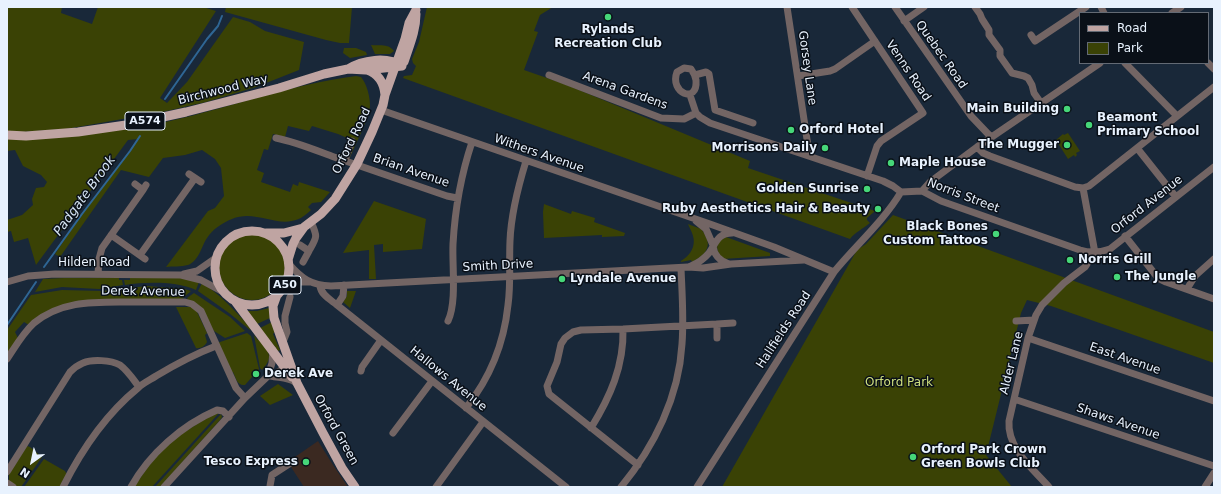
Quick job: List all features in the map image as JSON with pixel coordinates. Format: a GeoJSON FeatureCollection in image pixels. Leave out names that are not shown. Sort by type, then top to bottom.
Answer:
{"type":"FeatureCollection","features":[{"type":"Feature","properties":{"kind":"main road","name":"Orford Road"},"geometry":{"type":"LineString","coordinates":[[382,107],[390,94],[409,23],[416,8]]}},
{"type":"Feature","properties":{"kind":"main road","name":"Birchwood Way"},"geometry":{"type":"LineString","coordinates":[[7,136],[78,132],[126,125],[186,112],[279,88],[324,74],[348,69],[359,64],[385,60],[398,65]]}},
{"type":"Feature","properties":{"kind":"main road","name":"Orford Road"},"geometry":{"type":"LineString","coordinates":[[288,262],[293,244],[307,225],[335,199],[357,164],[372,132],[385,95],[398,65]]}},
{"type":"Feature","properties":{"kind":"main road","name":"Birchwood Way"},"geometry":{"type":"LineString","coordinates":[[348,69],[366,70],[398,65]]}},
{"type":"Feature","properties":{"kind":"main road"},"geometry":{"type":"LineString","coordinates":[[366,70],[379,77],[385,95]]}},
{"type":"Feature","properties":{"kind":"main road","name":"Orford Road"},"geometry":{"type":"LineString","coordinates":[[266,233],[284,233],[307,225]]}},
{"type":"Feature","properties":{"kind":"main road","name":"A50"},"geometry":{"type":"LineString","coordinates":[[251,231],[266,233],[274,238],[285,252],[288,262],[287,279],[277,295],[269,300],[257,304],[244,304],[225,293],[217,280],[215,265],[217,257],[224,244],[236,234],[251,231]]}},
{"type":"Feature","properties":{"kind":"main road","name":"Orford Green"},"geometry":{"type":"LineString","coordinates":[[277,295],[274,301],[274,318],[297,383],[322,433],[355,487]]}},
{"type":"Feature","properties":{"kind":"main road","name":"Orford Green"},"geometry":{"type":"LineString","coordinates":[[235,300],[297,383]]}},
{"type":"Feature","properties":{"kind":"street","name":"Gorsey Lane"},"geometry":{"type":"LineString","coordinates":[[787,7],[808,146],[808,156]]}},
{"type":"Feature","properties":{"kind":"street","name":"Venns Road"},"geometry":{"type":"LineString","coordinates":[[852,7],[923,113],[881,141],[877,146],[867,176]]}},
{"type":"Feature","properties":{"kind":"street","name":"Quebec Road"},"geometry":{"type":"LineString","coordinates":[[894,7],[971,116],[991,137]]}},
{"type":"Feature","properties":{"kind":"street","name":"Quebec Road"},"geometry":{"type":"LineString","coordinates":[[904,21],[924,7]]}},
{"type":"Feature","properties":{"kind":"street"},"geometry":{"type":"LineString","coordinates":[[975,7],[989,30],[989,35],[1000,50],[1002,60],[1012,74],[1024,76],[1030,82],[1034,93],[1041,103]]}},
{"type":"Feature","properties":{"kind":"street"},"geometry":{"type":"LineString","coordinates":[[1031,35],[1035,41],[1086,7]]}},
{"type":"Feature","properties":{"kind":"street"},"geometry":{"type":"LineString","coordinates":[[798,76],[835,69],[874,41]]}},
{"type":"Feature","properties":{"kind":"street"},"geometry":{"type":"LineString","coordinates":[[922,191],[930,182],[977,147],[1099,64]]}},
{"type":"Feature","properties":{"kind":"street"},"geometry":{"type":"LineString","coordinates":[[1126,64],[1177,116]]}},
{"type":"Feature","properties":{"kind":"street"},"geometry":{"type":"LineString","coordinates":[[680,69],[691,69],[695,75],[696,88],[690,95],[686,95],[678,88],[675,79],[680,69]]}},
{"type":"Feature","properties":{"kind":"street"},"geometry":{"type":"LineString","coordinates":[[695,75],[706,72],[709,74],[715,110],[753,123]]}},
{"type":"Feature","properties":{"kind":"street","name":"Arena Gardens"},"geometry":{"type":"LineString","coordinates":[[549,75],[661,118],[684,119],[696,113]]}},
{"type":"Feature","properties":{"kind":"street"},"geometry":{"type":"LineString","coordinates":[[977,147],[983,153],[990,156],[1075,187],[1083,188],[1089,186],[1214,88]]}},
{"type":"Feature","properties":{"kind":"street"},"geometry":{"type":"LineString","coordinates":[[690,95],[696,113],[710,123],[867,176],[893,186],[901,192]]}},
{"type":"Feature","properties":{"kind":"street","name":"Withers Avenue"},"geometry":{"type":"LineString","coordinates":[[382,107],[472,142],[774,247],[834,272]]}},
{"type":"Feature","properties":{"kind":"street","name":"Brian Avenue"},"geometry":{"type":"LineString","coordinates":[[276,138],[288,140],[447,196],[457,198]]}},
{"type":"Feature","properties":{"kind":"street","name":"Orford Road"},"geometry":{"type":"LineString","coordinates":[[345,160],[352,141]]}},
{"type":"Feature","properties":{"kind":"street"},"geometry":{"type":"LineString","coordinates":[[448,321],[452,308],[453,244],[457,198],[472,142]]}},
{"type":"Feature","properties":{"kind":"street"},"geometry":{"type":"LineString","coordinates":[[1137,148],[1176,196]]}},
{"type":"Feature","properties":{"kind":"street"},"geometry":{"type":"LineString","coordinates":[[466,408],[483,384],[495,361],[504,330],[508,305],[510,276],[510,240],[516,196],[526,161]]}},
{"type":"Feature","properties":{"kind":"street","name":"Orford Avenue"},"geometry":{"type":"LineString","coordinates":[[1092,253],[1110,249],[1214,167]]}},
{"type":"Feature","properties":{"kind":"street"},"geometry":{"type":"LineString","coordinates":[[111,236],[143,257],[195,178]]}},
{"type":"Feature","properties":{"kind":"street"},"geometry":{"type":"LineString","coordinates":[[98,274],[100,253],[102,248],[144,188],[135,184]]}},
{"type":"Feature","properties":{"kind":"street"},"geometry":{"type":"LineString","coordinates":[[1083,188],[1092,253]]}},
{"type":"Feature","properties":{"kind":"street","name":"Norris Street"},"geometry":{"type":"LineString","coordinates":[[901,192],[922,191],[947,204],[1092,253]]}},
{"type":"Feature","properties":{"kind":"street","name":"Hallfields Road"},"geometry":{"type":"LineString","coordinates":[[697,487],[834,272],[884,216],[901,192]]}},
{"type":"Feature","properties":{"kind":"street","name":"Withers Avenue"},"geometry":{"type":"LineString","coordinates":[[691,218],[706,229],[713,245],[714,252],[718,258],[731,264]]}},
{"type":"Feature","properties":{"kind":"street"},"geometry":{"type":"LineString","coordinates":[[303,262],[316,238],[315,232],[307,225]]}},
{"type":"Feature","properties":{"kind":"street","name":"Smith Drive"},"geometry":{"type":"LineString","coordinates":[[689,267],[704,259],[717,239],[722,235],[734,233]]}},
{"type":"Feature","properties":{"kind":"street"},"geometry":{"type":"LineString","coordinates":[[1125,236],[1158,278],[1214,298]]}},
{"type":"Feature","properties":{"kind":"street"},"geometry":{"type":"LineString","coordinates":[[300,245],[309,251]]}},
{"type":"Feature","properties":{"kind":"street"},"geometry":{"type":"LineString","coordinates":[[770,262],[775,260],[777,256],[777,251],[774,247]]}},
{"type":"Feature","properties":{"kind":"street","name":"Alder Lane"},"geometry":{"type":"LineString","coordinates":[[1048,487],[1020,453],[1011,439],[1009,425],[1028,338],[1034,320],[1042,305],[1064,283],[1085,267],[1092,253]]}},
{"type":"Feature","properties":{"kind":"street","name":"Hilden Road"},"geometry":{"type":"LineString","coordinates":[[181,275],[197,271],[217,257]]}},
{"type":"Feature","properties":{"kind":"street"},"geometry":{"type":"LineString","coordinates":[[1187,289],[1195,276],[1214,259]]}},
{"type":"Feature","properties":{"kind":"street","name":"Smith Drive"},"geometry":{"type":"LineString","coordinates":[[288,262],[309,282],[320,286],[689,267],[703,268],[731,264],[804,260]]}},
{"type":"Feature","properties":{"kind":"street"},"geometry":{"type":"LineString","coordinates":[[621,487],[638,465],[654,439],[671,400],[679,368],[682,343],[681,268]]}},
{"type":"Feature","properties":{"kind":"street","name":"Hilden Road"},"geometry":{"type":"LineString","coordinates":[[7,282],[28,276],[55,274],[181,275],[201,280],[225,293]]}},
{"type":"Feature","properties":{"kind":"street","name":"Smith Drive"},"geometry":{"type":"LineString","coordinates":[[284,286],[294,282],[309,282]]}},
{"type":"Feature","properties":{"kind":"street"},"geometry":{"type":"LineString","coordinates":[[337,305],[343,296],[344,285]]}},
{"type":"Feature","properties":{"kind":"street","name":"Hallows Avenue"},"geometry":{"type":"LineString","coordinates":[[320,286],[323,292],[337,305],[566,487]]}},
{"type":"Feature","properties":{"kind":"street","name":"Orford Green"},"geometry":{"type":"LineString","coordinates":[[283,342],[287,332],[285,316],[290,297]]}},
{"type":"Feature","properties":{"kind":"street","name":"Derek Avenue"},"geometry":{"type":"LineString","coordinates":[[7,359],[20,339],[33,324],[60,308],[90,302],[188,302],[197,307],[200,311],[236,388],[245,398]]}},
{"type":"Feature","properties":{"kind":"street"},"geometry":{"type":"LineString","coordinates":[[1016,321],[1034,320]]}},
{"type":"Feature","properties":{"kind":"street"},"geometry":{"type":"LineString","coordinates":[[638,465],[549,394],[547,389],[548,383],[555,366],[561,344],[567,336],[573,332],[581,330],[623,330],[733,323]]}},
{"type":"Feature","properties":{"kind":"street"},"geometry":{"type":"LineString","coordinates":[[717,324],[717,338]]}},
{"type":"Feature","properties":{"kind":"street"},"geometry":{"type":"LineString","coordinates":[[591,428],[610,392],[619,368],[623,344],[623,330]]}},
{"type":"Feature","properties":{"kind":"street","name":"East Avenue"},"geometry":{"type":"LineString","coordinates":[[1028,338],[1214,401]]}},
{"type":"Feature","properties":{"kind":"street"},"geometry":{"type":"LineString","coordinates":[[361,371],[362,366],[381,340]]}},
{"type":"Feature","properties":{"kind":"street"},"geometry":{"type":"LineString","coordinates":[[63,487],[82,453],[101,426],[117,407],[139,387],[179,362],[216,346]]}},
{"type":"Feature","properties":{"kind":"street"},"geometry":{"type":"LineString","coordinates":[[269,376],[272,363],[272,350]]}},
{"type":"Feature","properties":{"kind":"street"},"geometry":{"type":"LineString","coordinates":[[166,486],[245,398],[269,376],[285,367],[288,362],[288,357]]}},
{"type":"Feature","properties":{"kind":"street"},"geometry":{"type":"LineString","coordinates":[[7,472],[68,376],[76,366],[84,362],[92,361],[114,362],[124,369],[139,387]]}},
{"type":"Feature","properties":{"kind":"street"},"geometry":{"type":"LineString","coordinates":[[269,376],[290,379],[297,383]]}},
{"type":"Feature","properties":{"kind":"street"},"geometry":{"type":"LineString","coordinates":[[393,433],[432,381]]}},
{"type":"Feature","properties":{"kind":"street","name":"Shaws Avenue"},"geometry":{"type":"LineString","coordinates":[[1014,399],[1214,466]]}},
{"type":"Feature","properties":{"kind":"street"},"geometry":{"type":"LineString","coordinates":[[131,487],[156,453],[178,434],[198,420],[217,410],[223,411],[228,417]]}},
{"type":"Feature","properties":{"kind":"street"},"geometry":{"type":"LineString","coordinates":[[436,487],[483,422]]}},
{"type":"Feature","properties":{"kind":"street"},"geometry":{"type":"LineString","coordinates":[[270,487],[272,475],[292,462]]}},
{"type":"Feature","properties":{"kind":"street"},"geometry":{"type":"LineString","coordinates":[[1205,487],[1214,473]]}},
{"type":"Feature","properties":{"kind":"street"},"geometry":{"type":"LineString","coordinates":[[7,483],[13,487]]}},
{"type":"Feature","properties":{"kind":"shaded area"},"geometry":{"type":"Polygon","coordinates":[[[318,441],[348,487],[304,487],[291,467],[295,463],[292,459],[318,441]]]}},
{"type":"Feature","properties":{"kind":"green space"},"geometry":{"type":"Polygon","coordinates":[[[7,7],[62,7],[61,13],[92,24],[98,7],[203,7],[216,11],[160,98],[167,103],[187,82],[233,17],[250,22],[265,31],[304,42],[299,70],[256,87],[206,102],[162,112],[66,129],[7,133],[7,7]]]}},
{"type":"Feature","properties":{"kind":"green space"},"geometry":{"type":"Polygon","coordinates":[[[226,7],[352,7],[349,43],[326,40],[225,12],[226,7]]]}},
{"type":"Feature","properties":{"kind":"green space"},"geometry":{"type":"Polygon","coordinates":[[[427,7],[553,7],[540,15],[534,31],[538,32],[524,70],[567,85],[750,161],[748,168],[875,211],[867,218],[870,223],[850,239],[403,78],[404,76],[412,75],[416,66],[412,59],[419,42],[427,7]]]}},
{"type":"Feature","properties":{"kind":"green space"},"geometry":{"type":"Polygon","coordinates":[[[371,45],[384,45],[392,48],[394,51],[390,54],[375,54],[371,45]]]}},
{"type":"Feature","properties":{"kind":"green space"},"geometry":{"type":"Polygon","coordinates":[[[344,48],[356,48],[366,52],[367,55],[350,58],[343,53],[344,48]]]}},
{"type":"Feature","properties":{"kind":"green space"},"geometry":{"type":"Polygon","coordinates":[[[356,76],[361,77],[365,83],[369,95],[370,106],[364,125],[349,160],[354,141],[338,134],[312,126],[309,131],[288,126],[285,137],[273,134],[268,150],[264,149],[257,170],[264,173],[261,182],[290,192],[293,184],[298,186],[299,182],[330,192],[321,202],[312,203],[308,207],[311,210],[301,218],[282,222],[252,216],[242,216],[232,219],[221,224],[212,232],[192,263],[185,266],[166,267],[208,211],[215,208],[224,196],[221,168],[215,159],[202,150],[185,155],[163,158],[149,177],[121,170],[60,257],[55,254],[82,214],[138,139],[128,140],[36,265],[28,238],[14,242],[11,231],[7,232],[7,220],[22,215],[33,205],[32,199],[36,188],[44,187],[47,182],[41,175],[23,166],[15,150],[7,151],[7,139],[89,133],[150,125],[309,84],[356,76]]]}},
{"type":"Feature","properties":{"kind":"green space","name":"The Mugger"},"geometry":{"type":"Polygon","coordinates":[[[1068,133],[1080,151],[1076,153],[1077,155],[1075,157],[1074,155],[1068,159],[1056,140],[1063,134],[1068,133]]]}},
{"type":"Feature","properties":{"kind":"green space"},"geometry":{"type":"Polygon","coordinates":[[[374,201],[426,219],[422,249],[383,252],[383,244],[374,245],[376,279],[369,279],[369,250],[343,253],[374,201]]]}},
{"type":"Feature","properties":{"kind":"green space"},"geometry":{"type":"Polygon","coordinates":[[[544,204],[571,214],[572,211],[595,218],[594,222],[625,233],[624,236],[602,237],[602,235],[544,238],[544,204]]]}},
{"type":"Feature","properties":{"kind":"green space","name":"Orford Park"},"geometry":{"type":"Polygon","coordinates":[[[893,215],[1214,332],[1214,363],[1051,306],[1027,300],[1021,313],[986,455],[1012,487],[722,487],[857,250],[866,244],[893,215]]]}},
{"type":"Feature","properties":{"kind":"green space"},"geometry":{"type":"Polygon","coordinates":[[[688,224],[702,230],[708,241],[708,245],[705,252],[696,260],[692,262],[691,260],[681,262],[690,253],[694,242],[692,232],[688,224]]]}},
{"type":"Feature","properties":{"kind":"green space"},"geometry":{"type":"Polygon","coordinates":[[[245,234],[259,234],[271,239],[280,248],[285,260],[283,280],[276,291],[259,300],[245,300],[233,295],[224,286],[219,274],[219,260],[224,248],[233,239],[245,234]]]}},
{"type":"Feature","properties":{"kind":"green space"},"geometry":{"type":"Polygon","coordinates":[[[726,237],[770,253],[770,256],[722,259],[718,252],[717,246],[722,239],[726,237]]]}},
{"type":"Feature","properties":{"kind":"green space"},"geometry":{"type":"Polygon","coordinates":[[[119,278],[119,280],[122,280],[123,285],[99,289],[62,287],[35,292],[43,279],[119,278]]]}},
{"type":"Feature","properties":{"kind":"green space"},"geometry":{"type":"Polygon","coordinates":[[[130,278],[181,278],[199,282],[196,290],[179,285],[160,283],[125,285],[124,280],[130,280],[130,278]]]}},
{"type":"Feature","properties":{"kind":"green space"},"geometry":{"type":"Polygon","coordinates":[[[202,283],[228,304],[251,328],[250,330],[198,291],[202,283]]]}},
{"type":"Feature","properties":{"kind":"green space"},"geometry":{"type":"Polygon","coordinates":[[[147,286],[191,291],[182,300],[87,300],[29,325],[24,322],[15,332],[18,338],[7,354],[7,330],[31,295],[62,290],[102,291],[147,286]]]}},
{"type":"Feature","properties":{"kind":"green space"},"geometry":{"type":"Polygon","coordinates":[[[347,291],[356,291],[350,308],[343,302],[347,296],[347,291]]]}},
{"type":"Feature","properties":{"kind":"green space"},"geometry":{"type":"Polygon","coordinates":[[[194,293],[230,317],[245,331],[225,338],[214,331],[204,315],[188,300],[187,298],[194,293]]]}},
{"type":"Feature","properties":{"kind":"green space"},"geometry":{"type":"Polygon","coordinates":[[[176,307],[192,307],[197,312],[207,333],[205,335],[207,342],[204,346],[196,348],[176,307]]]}},
{"type":"Feature","properties":{"kind":"green space"},"geometry":{"type":"Polygon","coordinates":[[[269,308],[270,318],[257,324],[247,311],[257,311],[269,308]]]}},
{"type":"Feature","properties":{"kind":"green space"},"geometry":{"type":"Polygon","coordinates":[[[272,322],[275,331],[273,334],[280,350],[278,351],[260,328],[272,322]]]}},
{"type":"Feature","properties":{"kind":"green space"},"geometry":{"type":"Polygon","coordinates":[[[247,333],[251,336],[259,369],[245,385],[242,385],[238,383],[233,372],[231,372],[217,343],[247,333]]]}},
{"type":"Feature","properties":{"kind":"green space"},"geometry":{"type":"Polygon","coordinates":[[[254,335],[266,348],[269,355],[268,362],[262,370],[260,368],[254,335]]]}},
{"type":"Feature","properties":{"kind":"green space"},"geometry":{"type":"Polygon","coordinates":[[[278,384],[293,395],[270,405],[260,396],[278,384]]]}},
{"type":"Feature","properties":{"kind":"green space"},"geometry":{"type":"Polygon","coordinates":[[[216,413],[219,413],[152,487],[134,487],[160,452],[187,430],[216,413]]]}},
{"type":"Feature","properties":{"kind":"green space"},"geometry":{"type":"Polygon","coordinates":[[[221,414],[222,417],[220,420],[160,487],[155,487],[221,414]]]}},
{"type":"Feature","properties":{"kind":"green space"},"geometry":{"type":"Polygon","coordinates":[[[27,446],[42,457],[21,487],[17,487],[9,481],[9,474],[27,446]]]}},
{"type":"Feature","properties":{"kind":"green space"},"geometry":{"type":"Polygon","coordinates":[[[44,459],[65,471],[67,475],[61,487],[24,487],[44,459]]]}},
{"type":"Feature","properties":{"kind":"waterway","name":"Padgate Brook"},"geometry":{"type":"LineString","coordinates":[[165,99],[207,39],[218,26],[222,16]]}},
{"type":"Feature","properties":{"kind":"waterway","name":"Padgate Brook"},"geometry":{"type":"LineString","coordinates":[[44,267],[140,136]]}},
{"type":"Feature","properties":{"kind":"waterway","name":"Padgate Brook"},"geometry":{"type":"LineString","coordinates":[[7,325],[36,282]]}},
{"type":"Feature","properties":{"kind":"place","name":"Rylands Recreation Club"},"geometry":{"type":"Point","coordinates":[608,17]}},
{"type":"Feature","properties":{"kind":"place","name":"Main Building"},"geometry":{"type":"Point","coordinates":[1067,109]}},
{"type":"Feature","properties":{"kind":"place","name":"Beamont Primary School"},"geometry":{"type":"Point","coordinates":[1089,125]}},
{"type":"Feature","properties":{"kind":"place","name":"Orford Hotel"},"geometry":{"type":"Point","coordinates":[791,130]}},
{"type":"Feature","properties":{"kind":"place","name":"The Mugger"},"geometry":{"type":"Point","coordinates":[1067,145]}},
{"type":"Feature","properties":{"kind":"place","name":"Morrisons Daily"},"geometry":{"type":"Point","coordinates":[825,148]}},
{"type":"Feature","properties":{"kind":"place","name":"Maple House"},"geometry":{"type":"Point","coordinates":[891,163]}},
{"type":"Feature","properties":{"kind":"place","name":"Golden Sunrise"},"geometry":{"type":"Point","coordinates":[867,189]}},
{"type":"Feature","properties":{"kind":"place","name":"Ruby Aesthetics Hair & Beauty"},"geometry":{"type":"Point","coordinates":[878,209]}},
{"type":"Feature","properties":{"kind":"place","name":"Black Bones Custom Tattoos"},"geometry":{"type":"Point","coordinates":[996,234]}},
{"type":"Feature","properties":{"kind":"place","name":"Norris Grill"},"geometry":{"type":"Point","coordinates":[1070,260]}},
{"type":"Feature","properties":{"kind":"place","name":"The Jungle"},"geometry":{"type":"Point","coordinates":[1117,277]}},
{"type":"Feature","properties":{"kind":"place","name":"Lyndale Avenue"},"geometry":{"type":"Point","coordinates":[562,279]}},
{"type":"Feature","properties":{"kind":"place","name":"Derek Ave"},"geometry":{"type":"Point","coordinates":[256,374]}},
{"type":"Feature","properties":{"kind":"place","name":"Orford Park Crown Green Bowls Club"},"geometry":{"type":"Point","coordinates":[913,457]}},
{"type":"Feature","properties":{"kind":"place","name":"Tesco Express"},"geometry":{"type":"Point","coordinates":[306,462]}}]}
